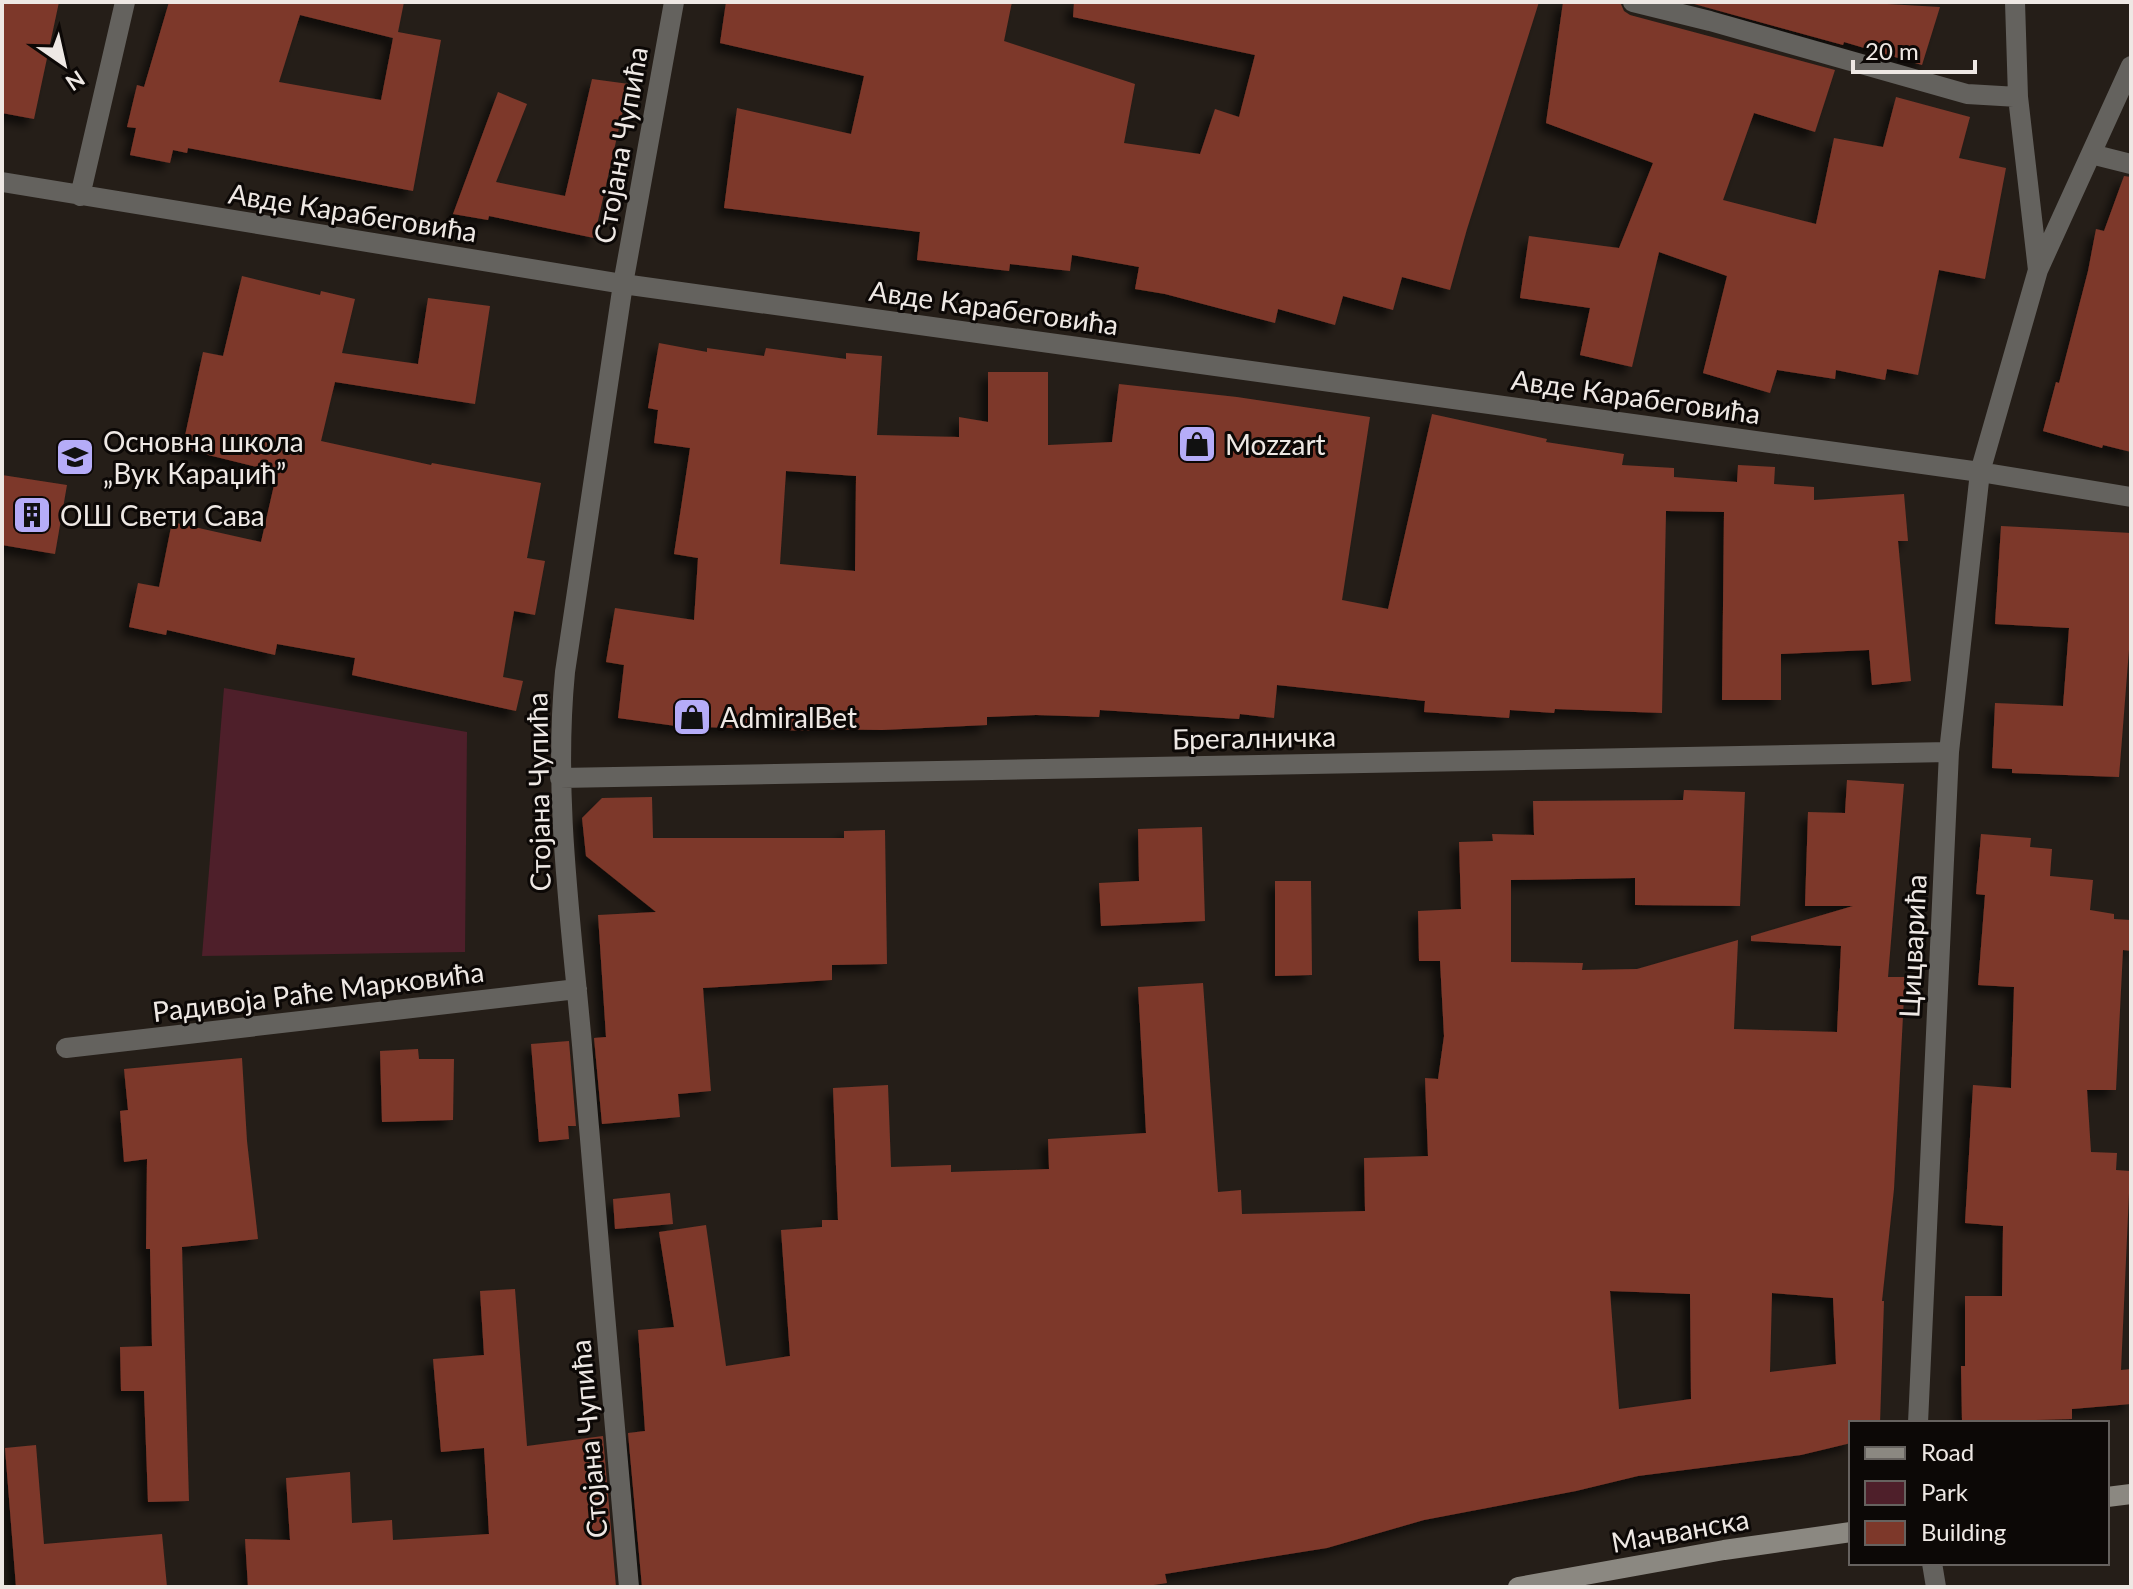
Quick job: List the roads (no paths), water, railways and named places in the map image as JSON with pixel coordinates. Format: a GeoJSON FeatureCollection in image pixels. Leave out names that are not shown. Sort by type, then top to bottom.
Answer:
{"type":"FeatureCollection","features":[{"type":"Feature","properties":{"kind":"main road"},"geometry":{"type":"LineString","coordinates":[[2109,1497],[2131,1494]]}},
{"type":"Feature","properties":{"kind":"main road","name":"Мачванска"},"geometry":{"type":"LineString","coordinates":[[1518,1587],[1724,1550],[1849,1532]]}},
{"type":"Feature","properties":{"kind":"street"},"geometry":{"type":"LineString","coordinates":[[80,196],[125,2]]}},
{"type":"Feature","properties":{"kind":"street","name":"Стојана Чупића"},"geometry":{"type":"LineString","coordinates":[[629,1587],[564,870],[560,722],[623,284],[674,2]]}},
{"type":"Feature","properties":{"kind":"street"},"geometry":{"type":"LineString","coordinates":[[1633,2],[1967,94],[2018,97]]}},
{"type":"Feature","properties":{"kind":"street"},"geometry":{"type":"LineString","coordinates":[[2015,2],[2018,97],[2038,270]]}},
{"type":"Feature","properties":{"kind":"street"},"geometry":{"type":"LineString","coordinates":[[2038,270],[2131,66]]}},
{"type":"Feature","properties":{"kind":"street"},"geometry":{"type":"LineString","coordinates":[[2091,154],[2131,164]]}},
{"type":"Feature","properties":{"kind":"street","name":"Авде Карабеговића"},"geometry":{"type":"LineString","coordinates":[[2,182],[623,284],[1980,472],[2131,497]]}},
{"type":"Feature","properties":{"kind":"street","name":"Цицварића"},"geometry":{"type":"LineString","coordinates":[[1918,1421],[1949,752],[1980,472],[2038,270]]}},
{"type":"Feature","properties":{"kind":"street","name":"Брегалничка"},"geometry":{"type":"LineString","coordinates":[[560,778],[1949,752]]}},
{"type":"Feature","properties":{"kind":"street","name":"Радивоја Раће Марковића"},"geometry":{"type":"LineString","coordinates":[[66,1048],[577,989]]}},
{"type":"Feature","properties":{"kind":"street"},"geometry":{"type":"LineString","coordinates":[[1932,1565],[1936,1587]]}},
{"type":"Feature","properties":{"kind":"place","name":"Mozzart"},"geometry":{"type":"Point","coordinates":[1197,444]}},
{"type":"Feature","properties":{"kind":"place","name":"Основна школа „Вук Караџић”"},"geometry":{"type":"Point","coordinates":[75,457]}},
{"type":"Feature","properties":{"kind":"place","name":"ОШ Свети Сава"},"geometry":{"type":"Point","coordinates":[32,515]}},
{"type":"Feature","properties":{"kind":"place","name":"AdmiralBet"},"geometry":{"type":"Point","coordinates":[692,717]}}]}
